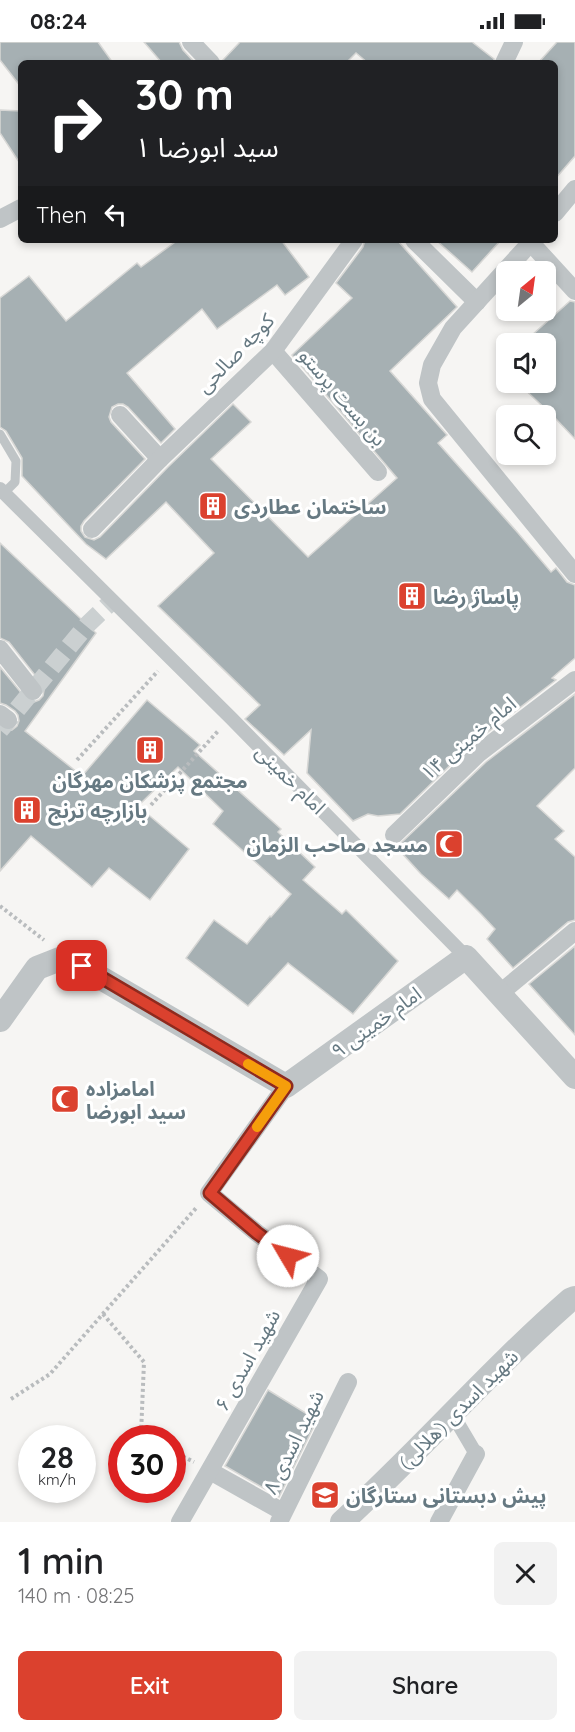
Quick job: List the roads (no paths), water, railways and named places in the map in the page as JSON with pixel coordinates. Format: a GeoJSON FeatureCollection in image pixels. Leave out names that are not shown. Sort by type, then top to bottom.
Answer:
{"type":"FeatureCollection","features":[{"type":"Feature","properties":{"kind":"street"},"geometry":{"type":"LineString","coordinates":[[191,42],[208,60]]}},
{"type":"Feature","properties":{"kind":"street"},"geometry":{"type":"LineString","coordinates":[[505,60],[514,42]]}},
{"type":"Feature","properties":{"kind":"street"},"geometry":{"type":"LineString","coordinates":[[558,209],[575,189]]}},
{"type":"Feature","properties":{"kind":"street"},"geometry":{"type":"LineString","coordinates":[[0,219],[18,210]]}},
{"type":"Feature","properties":{"kind":"street","name":"کوچه صالحی"},"geometry":{"type":"LineString","coordinates":[[92,529],[160,459],[273,351],[352,243]]}},
{"type":"Feature","properties":{"kind":"street"},"geometry":{"type":"LineString","coordinates":[[417,243],[474,304]]}},
{"type":"Feature","properties":{"kind":"street"},"geometry":{"type":"LineString","coordinates":[[530,243],[453,328],[432,365],[428,383],[432,399],[575,574]]}},
{"type":"Feature","properties":{"kind":"street"},"geometry":{"type":"LineString","coordinates":[[534,243],[575,291]]}},
{"type":"Feature","properties":{"kind":"street","name":"بن بست پرستو"},"geometry":{"type":"LineString","coordinates":[[273,351],[378,472]]}},
{"type":"Feature","properties":{"kind":"street"},"geometry":{"type":"LineString","coordinates":[[120,415],[160,459]]}},
{"type":"Feature","properties":{"kind":"street","name":"امام خمینی"},"geometry":{"type":"LineString","coordinates":[[2,491],[171,657],[466,957],[575,1077]]}},
{"type":"Feature","properties":{"kind":"street"},"geometry":{"type":"LineString","coordinates":[[0,649],[33,691]]}},
{"type":"Feature","properties":{"kind":"street","name":"امام خمینی ۱۴"},"geometry":{"type":"LineString","coordinates":[[394,835],[479,753],[575,680]]}},
{"type":"Feature","properties":{"kind":"street"},"geometry":{"type":"LineString","coordinates":[[499,994],[575,931]]}},
{"type":"Feature","properties":{"kind":"street"},"geometry":{"type":"LineString","coordinates":[[0,1020],[37,968],[65,957],[286,1086]]}},
{"type":"Feature","properties":{"kind":"street","name":"امام خمینی ۹"},"geometry":{"type":"LineString","coordinates":[[286,1086],[466,957]]}},
{"type":"Feature","properties":{"kind":"street","name":"شهید اسدی ۶"},"geometry":{"type":"LineString","coordinates":[[180,1522],[318,1279],[257,1233],[210,1193],[286,1086]]}},
{"type":"Feature","properties":{"kind":"street","name":"شهید اسدی (هلالی)"},"geometry":{"type":"LineString","coordinates":[[342,1522],[383,1485],[540,1326],[575,1298]]}},
{"type":"Feature","properties":{"kind":"street","name":"شهید اسدی ۸"},"geometry":{"type":"LineString","coordinates":[[281,1517],[348,1382]]}},
{"type":"Feature","properties":{"kind":"street"},"geometry":{"type":"LineString","coordinates":[[439,1522],[476,1454],[453,1415]]}},
{"type":"Feature","properties":{"kind":"street"},"geometry":{"type":"LineString","coordinates":[[210,1471],[281,1517]]}},
{"type":"Feature","properties":{"kind":"lane"},"geometry":{"type":"LineString","coordinates":[[0,434],[16,461],[15,482],[2,491]]}},
{"type":"Feature","properties":{"kind":"tunnel"},"geometry":{"type":"LineString","coordinates":[[0,730],[87,625],[113,600]]}},
{"type":"Feature","properties":{"kind":"place","name":"ساختمان عطاردی"},"geometry":{"type":"Point","coordinates":[213,506]}},
{"type":"Feature","properties":{"kind":"place","name":"پاساژ رضا"},"geometry":{"type":"Point","coordinates":[412,596]}},
{"type":"Feature","properties":{"kind":"place","name":"مجتمع پزشكان مهرگان"},"geometry":{"type":"Point","coordinates":[150,750]}},
{"type":"Feature","properties":{"kind":"place","name":"بازارچه ترنج"},"geometry":{"type":"Point","coordinates":[27,810]}},
{"type":"Feature","properties":{"kind":"place","name":"مسجد صاحب الزمان"},"geometry":{"type":"Point","coordinates":[449,844]}},
{"type":"Feature","properties":{"kind":"place","name":"امامزاده سید ابورضا"},"geometry":{"type":"Point","coordinates":[65,1099]}},
{"type":"Feature","properties":{"kind":"place","name":"پیش دبستانی ستارگان"},"geometry":{"type":"Point","coordinates":[325,1495]}}]}
